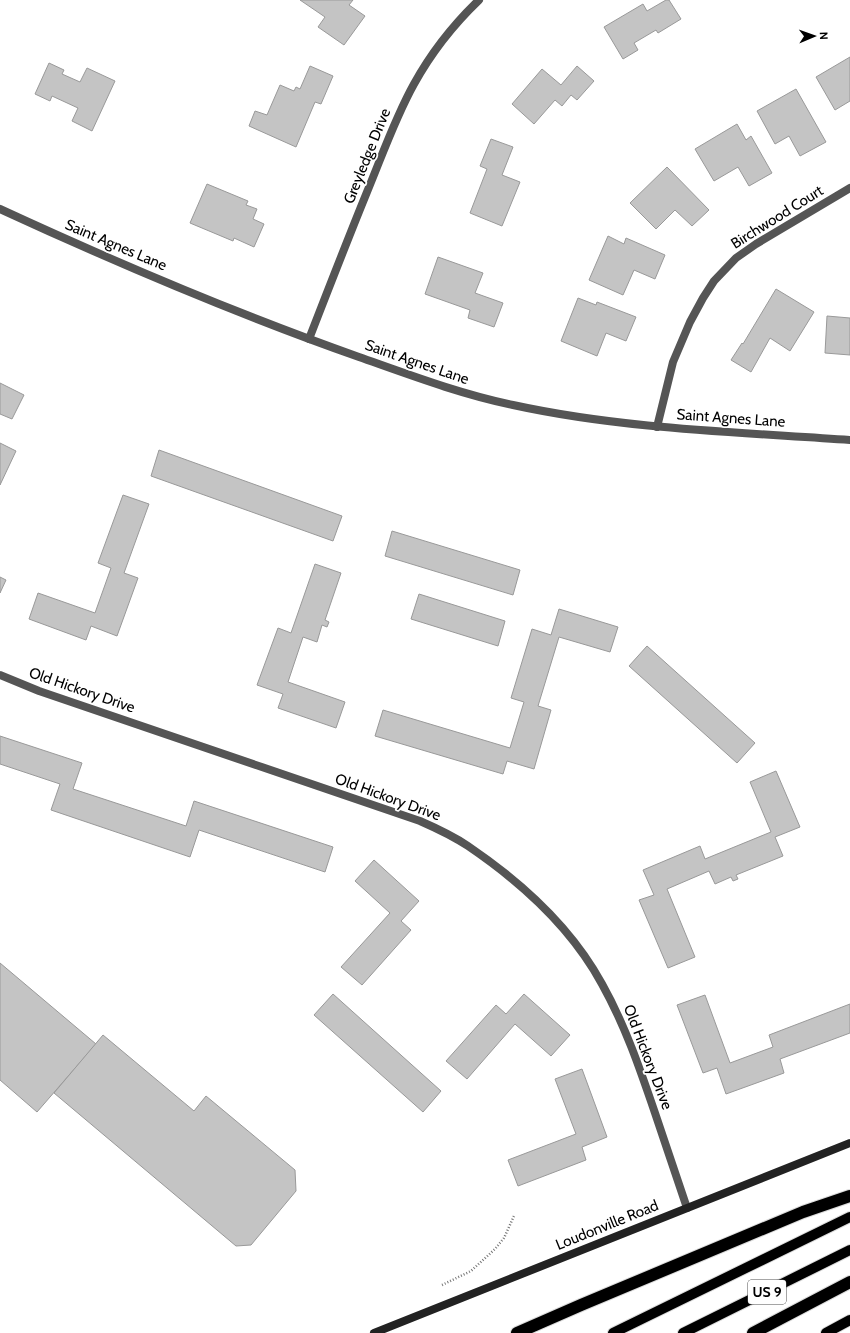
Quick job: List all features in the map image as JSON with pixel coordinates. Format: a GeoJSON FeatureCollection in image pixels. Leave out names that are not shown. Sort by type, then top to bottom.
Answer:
{"type":"FeatureCollection","features":[{"type":"Feature","properties":{"kind":"highway"},"geometry":{"type":"LineString","coordinates":[[518,1333],[596,1298],[803,1212],[850,1196]]}},
{"type":"Feature","properties":{"kind":"highway"},"geometry":{"type":"LineString","coordinates":[[753,1333],[850,1282]]}},
{"type":"Feature","properties":{"kind":"main road","name":"Loudonville Road"},"geometry":{"type":"LineString","coordinates":[[374,1333],[850,1144]]}},
{"type":"Feature","properties":{"kind":"main road","name":"US 9"},"geometry":{"type":"LineString","coordinates":[[613,1333],[850,1217]]}},
{"type":"Feature","properties":{"kind":"main road","name":"US 9"},"geometry":{"type":"LineString","coordinates":[[683,1333],[850,1250]]}},
{"type":"Feature","properties":{"kind":"main road"},"geometry":{"type":"LineString","coordinates":[[826,1333],[850,1320]]}},
{"type":"Feature","properties":{"kind":"street","name":"Greyledge Drive"},"geometry":{"type":"LineString","coordinates":[[309,339],[390,137],[414,84],[424,67],[456,24],[479,0]]}},
{"type":"Feature","properties":{"kind":"street","name":"Birchwood Court"},"geometry":{"type":"LineString","coordinates":[[657,427],[673,362],[690,322],[714,281],[736,258],[756,244],[850,188]]}},
{"type":"Feature","properties":{"kind":"street","name":"Saint Agnes Lane"},"geometry":{"type":"LineString","coordinates":[[0,209],[169,283],[309,339],[459,391],[504,403],[570,416],[657,427],[850,440]]}},
{"type":"Feature","properties":{"kind":"street","name":"Old Hickory Drive"},"geometry":{"type":"LineString","coordinates":[[0,675],[54,696],[420,820],[467,845],[519,884],[567,932],[586,957],[602,983],[630,1040],[687,1208]]}},
{"type":"Feature","properties":{"kind":"path"},"geometry":{"type":"LineString","coordinates":[[442,1284],[471,1272],[495,1249],[504,1238],[514,1216]]}},
{"type":"Feature","properties":{"kind":"building"},"geometry":{"type":"Polygon","coordinates":[[[300,0],[353,0],[349,5],[365,16],[344,45],[318,27],[325,17],[300,0]]]}},
{"type":"Feature","properties":{"kind":"building"},"geometry":{"type":"Polygon","coordinates":[[[666,0],[669,0],[681,19],[658,33],[656,30],[634,43],[638,50],[623,59],[604,27],[643,4],[647,11],[666,0]]]}},
{"type":"Feature","properties":{"kind":"building"},"geometry":{"type":"Polygon","coordinates":[[[850,57],[850,101],[835,110],[816,77],[850,57]]]}},
{"type":"Feature","properties":{"kind":"building"},"geometry":{"type":"Polygon","coordinates":[[[49,63],[64,70],[62,74],[80,82],[87,68],[115,81],[92,131],[72,121],[78,108],[52,96],[50,101],[35,94],[49,63]]]}},
{"type":"Feature","properties":{"kind":"building"},"geometry":{"type":"Polygon","coordinates":[[[310,66],[333,76],[321,104],[315,102],[296,147],[249,126],[255,111],[267,115],[280,85],[294,91],[296,87],[300,89],[310,66]]]}},
{"type":"Feature","properties":{"kind":"building"},"geometry":{"type":"Polygon","coordinates":[[[577,66],[594,81],[577,100],[571,95],[562,106],[555,100],[534,124],[512,104],[542,69],[561,85],[577,66]]]}},
{"type":"Feature","properties":{"kind":"building"},"geometry":{"type":"Polygon","coordinates":[[[796,89],[826,142],[800,156],[789,136],[775,144],[757,111],[796,89]]]}},
{"type":"Feature","properties":{"kind":"building"},"geometry":{"type":"Polygon","coordinates":[[[737,124],[746,140],[751,136],[772,173],[749,186],[738,167],[714,181],[695,149],[737,124]]]}},
{"type":"Feature","properties":{"kind":"building"},"geometry":{"type":"Polygon","coordinates":[[[491,139],[513,147],[502,175],[520,182],[502,226],[470,213],[487,169],[480,166],[491,139]]]}},
{"type":"Feature","properties":{"kind":"building"},"geometry":{"type":"Polygon","coordinates":[[[667,167],[709,210],[692,226],[675,210],[656,229],[630,203],[667,167]]]}},
{"type":"Feature","properties":{"kind":"building"},"geometry":{"type":"Polygon","coordinates":[[[207,184],[248,201],[246,205],[257,209],[253,219],[264,224],[254,247],[234,238],[233,241],[190,223],[207,184]]]}},
{"type":"Feature","properties":{"kind":"building"},"geometry":{"type":"Polygon","coordinates":[[[608,236],[624,244],[626,238],[665,255],[655,279],[634,270],[623,295],[589,280],[608,236]]]}},
{"type":"Feature","properties":{"kind":"building"},"geometry":{"type":"Polygon","coordinates":[[[438,257],[483,273],[475,293],[503,303],[494,327],[468,318],[470,310],[425,294],[438,257]]]}},
{"type":"Feature","properties":{"kind":"building"},"geometry":{"type":"Polygon","coordinates":[[[776,289],[814,312],[790,351],[770,338],[751,372],[731,360],[742,343],[743,344],[776,289]]]}},
{"type":"Feature","properties":{"kind":"building"},"geometry":{"type":"Polygon","coordinates":[[[578,298],[596,305],[597,302],[636,317],[626,341],[606,333],[597,356],[561,341],[578,298]]]}},
{"type":"Feature","properties":{"kind":"building"},"geometry":{"type":"Polygon","coordinates":[[[827,316],[850,318],[850,355],[825,353],[827,316]]]}},
{"type":"Feature","properties":{"kind":"building"},"geometry":{"type":"Polygon","coordinates":[[[0,383],[24,395],[12,419],[0,414],[0,383]]]}},
{"type":"Feature","properties":{"kind":"building"},"geometry":{"type":"Polygon","coordinates":[[[0,443],[16,451],[0,485],[0,443]]]}},
{"type":"Feature","properties":{"kind":"building"},"geometry":{"type":"Polygon","coordinates":[[[159,450],[342,516],[333,541],[151,476],[159,450]]]}},
{"type":"Feature","properties":{"kind":"building"},"geometry":{"type":"Polygon","coordinates":[[[123,495],[149,504],[124,573],[138,578],[117,636],[91,626],[86,640],[29,619],[38,593],[95,613],[111,568],[98,563],[123,495]]]}},
{"type":"Feature","properties":{"kind":"building"},"geometry":{"type":"Polygon","coordinates":[[[392,531],[520,570],[513,595],[385,556],[392,531]]]}},
{"type":"Feature","properties":{"kind":"building"},"geometry":{"type":"Polygon","coordinates":[[[315,564],[341,573],[325,620],[329,622],[327,627],[322,625],[317,642],[303,637],[288,682],[345,702],[336,728],[278,708],[283,694],[257,685],[278,628],[291,633],[315,564]]]}},
{"type":"Feature","properties":{"kind":"building"},"geometry":{"type":"Polygon","coordinates":[[[0,577],[6,580],[0,593],[0,577]]]}},
{"type":"Feature","properties":{"kind":"building"},"geometry":{"type":"Polygon","coordinates":[[[419,594],[505,621],[498,646],[411,619],[419,594]]]}},
{"type":"Feature","properties":{"kind":"building"},"geometry":{"type":"Polygon","coordinates":[[[559,609],[618,627],[610,652],[559,637],[538,706],[551,710],[534,769],[507,761],[503,774],[375,736],[383,710],[510,748],[524,702],[511,698],[532,629],[551,635],[559,609]]]}},
{"type":"Feature","properties":{"kind":"building"},"geometry":{"type":"Polygon","coordinates":[[[647,646],[755,743],[737,763],[629,666],[647,646]]]}},
{"type":"Feature","properties":{"kind":"building"},"geometry":{"type":"Polygon","coordinates":[[[0,736],[82,763],[73,789],[186,826],[194,801],[333,847],[325,872],[199,830],[190,857],[51,810],[60,784],[0,764],[0,736]]]}},
{"type":"Feature","properties":{"kind":"building"},"geometry":{"type":"Polygon","coordinates":[[[776,771],[800,827],[775,837],[783,856],[736,875],[738,879],[733,881],[731,877],[715,884],[709,871],[667,889],[695,957],[668,968],[639,900],[654,895],[643,870],[700,846],[705,859],[771,832],[750,782],[776,771]]]}},
{"type":"Feature","properties":{"kind":"building"},"geometry":{"type":"Polygon","coordinates":[[[374,860],[419,901],[401,921],[411,930],[362,985],[341,967],[390,913],[355,881],[374,860]]]}},
{"type":"Feature","properties":{"kind":"building"},"geometry":{"type":"Polygon","coordinates":[[[0,963],[96,1044],[37,1112],[0,1080],[0,963]]]}},
{"type":"Feature","properties":{"kind":"building"},"geometry":{"type":"Polygon","coordinates":[[[333,994],[441,1091],[423,1112],[314,1015],[333,994]]]}},
{"type":"Feature","properties":{"kind":"building"},"geometry":{"type":"Polygon","coordinates":[[[524,994],[570,1035],[551,1056],[515,1024],[467,1079],[446,1061],[496,1005],[506,1014],[524,994]]]}},
{"type":"Feature","properties":{"kind":"building"},"geometry":{"type":"Polygon","coordinates":[[[705,995],[730,1063],[773,1047],[769,1035],[850,1004],[850,1033],[780,1059],[784,1073],[726,1094],[717,1068],[703,1073],[677,1005],[705,995]]]}},
{"type":"Feature","properties":{"kind":"building"},"geometry":{"type":"Polygon","coordinates":[[[103,1035],[194,1111],[206,1096],[295,1170],[296,1191],[251,1245],[236,1246],[54,1093],[103,1035]]]}},
{"type":"Feature","properties":{"kind":"building"},"geometry":{"type":"Polygon","coordinates":[[[582,1069],[607,1137],[582,1147],[586,1160],[518,1186],[508,1160],[576,1134],[555,1079],[582,1069]]]}}]}
